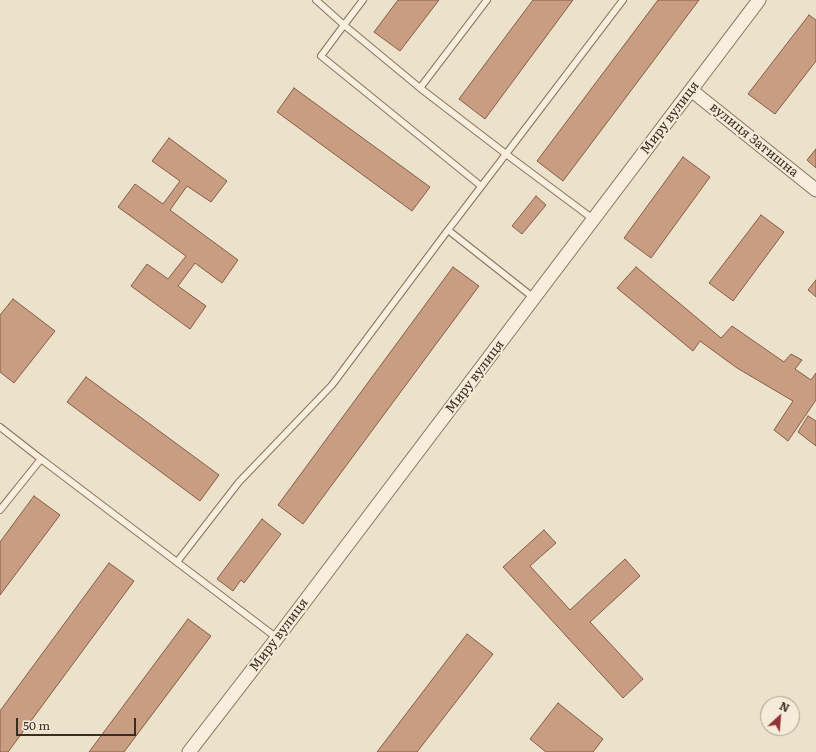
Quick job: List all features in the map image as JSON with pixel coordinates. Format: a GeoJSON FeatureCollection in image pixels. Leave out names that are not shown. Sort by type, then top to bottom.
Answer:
{"type":"FeatureCollection","features":[{"type":"Feature","properties":{"kind":"street","name":"Миру вулиця"},"geometry":{"type":"LineString","coordinates":[[189,752],[277,638],[759,0]]}},
{"type":"Feature","properties":{"kind":"street","name":"вулиця Затишна"},"geometry":{"type":"LineString","coordinates":[[691,90],[816,190]]}},
{"type":"Feature","properties":{"kind":"lane"},"geometry":{"type":"LineString","coordinates":[[316,0],[420,88],[594,219]]}},
{"type":"Feature","properties":{"kind":"lane"},"geometry":{"type":"LineString","coordinates":[[363,0],[321,56],[481,186]]}},
{"type":"Feature","properties":{"kind":"lane"},"geometry":{"type":"LineString","coordinates":[[420,88],[487,0]]}},
{"type":"Feature","properties":{"kind":"lane"},"geometry":{"type":"LineString","coordinates":[[177,562],[239,482],[332,385],[623,0]]}},
{"type":"Feature","properties":{"kind":"lane"},"geometry":{"type":"LineString","coordinates":[[448,230],[534,298]]}},
{"type":"Feature","properties":{"kind":"lane"},"geometry":{"type":"LineString","coordinates":[[0,427],[277,638]]}},
{"type":"Feature","properties":{"kind":"lane"},"geometry":{"type":"LineString","coordinates":[[0,510],[41,459]]}},
{"type":"Feature","properties":{"kind":"building"},"geometry":{"type":"Polygon","coordinates":[[[398,0],[439,0],[400,51],[374,32],[398,0]]]}},
{"type":"Feature","properties":{"kind":"building"},"geometry":{"type":"Polygon","coordinates":[[[533,0],[573,0],[485,119],[459,99],[533,0]]]}},
{"type":"Feature","properties":{"kind":"building"},"geometry":{"type":"Polygon","coordinates":[[[658,0],[699,0],[563,181],[537,161],[658,0]]]}},
{"type":"Feature","properties":{"kind":"building"},"geometry":{"type":"Polygon","coordinates":[[[809,15],[816,20],[816,61],[775,114],[748,94],[809,15]]]}},
{"type":"Feature","properties":{"kind":"building"},"geometry":{"type":"Polygon","coordinates":[[[294,88],[430,187],[412,211],[277,112],[294,88]]]}},
{"type":"Feature","properties":{"kind":"building"},"geometry":{"type":"Polygon","coordinates":[[[169,138],[227,181],[211,202],[187,186],[170,210],[238,260],[222,283],[195,263],[178,286],[206,306],[190,329],[131,286],[147,264],[168,279],[186,256],[118,207],[135,184],[163,204],[180,181],[152,161],[169,138]]]}},
{"type":"Feature","properties":{"kind":"building"},"geometry":{"type":"Polygon","coordinates":[[[816,149],[816,168],[807,160],[816,149]]]}},
{"type":"Feature","properties":{"kind":"building"},"geometry":{"type":"Polygon","coordinates":[[[683,157],[710,177],[651,258],[624,238],[683,157]]]}},
{"type":"Feature","properties":{"kind":"building"},"geometry":{"type":"Polygon","coordinates":[[[536,196],[546,205],[522,234],[512,226],[536,196]]]}},
{"type":"Feature","properties":{"kind":"building"},"geometry":{"type":"Polygon","coordinates":[[[761,215],[784,232],[733,301],[709,283],[761,215]]]}},
{"type":"Feature","properties":{"kind":"building"},"geometry":{"type":"Polygon","coordinates":[[[453,267],[479,286],[303,524],[278,505],[453,267]]]}},
{"type":"Feature","properties":{"kind":"building"},"geometry":{"type":"Polygon","coordinates":[[[636,267],[721,338],[732,326],[784,362],[791,354],[802,360],[795,369],[811,380],[816,373],[816,400],[788,441],[774,430],[793,401],[737,368],[700,341],[693,351],[617,288],[636,267]]]}},
{"type":"Feature","properties":{"kind":"building"},"geometry":{"type":"Polygon","coordinates":[[[816,280],[816,297],[808,290],[816,280]]]}},
{"type":"Feature","properties":{"kind":"building"},"geometry":{"type":"Polygon","coordinates":[[[13,299],[55,331],[14,383],[0,372],[0,315],[13,299]]]}},
{"type":"Feature","properties":{"kind":"building"},"geometry":{"type":"Polygon","coordinates":[[[86,377],[219,475],[200,501],[67,402],[86,377]]]}},
{"type":"Feature","properties":{"kind":"building"},"geometry":{"type":"Polygon","coordinates":[[[808,416],[816,421],[816,446],[798,432],[808,416]]]}},
{"type":"Feature","properties":{"kind":"building"},"geometry":{"type":"Polygon","coordinates":[[[34,496],[60,515],[0,595],[0,542],[34,496]]]}},
{"type":"Feature","properties":{"kind":"building"},"geometry":{"type":"Polygon","coordinates":[[[262,519],[281,534],[244,583],[241,580],[233,591],[217,579],[262,519]]]}},
{"type":"Feature","properties":{"kind":"building"},"geometry":{"type":"Polygon","coordinates":[[[544,530],[556,543],[530,566],[570,610],[625,559],[640,576],[590,622],[643,679],[623,698],[503,567],[544,530]]]}},
{"type":"Feature","properties":{"kind":"building"},"geometry":{"type":"Polygon","coordinates":[[[109,563],[134,581],[8,752],[0,752],[0,711],[109,563]]]}},
{"type":"Feature","properties":{"kind":"building"},"geometry":{"type":"Polygon","coordinates":[[[188,619],[211,636],[124,752],[89,752],[188,619]]]}},
{"type":"Feature","properties":{"kind":"building"},"geometry":{"type":"Polygon","coordinates":[[[467,634],[493,654],[417,752],[377,752],[467,634]]]}},
{"type":"Feature","properties":{"kind":"building"},"geometry":{"type":"Polygon","coordinates":[[[558,703],[603,739],[593,752],[546,752],[530,739],[558,703]]]}}]}
